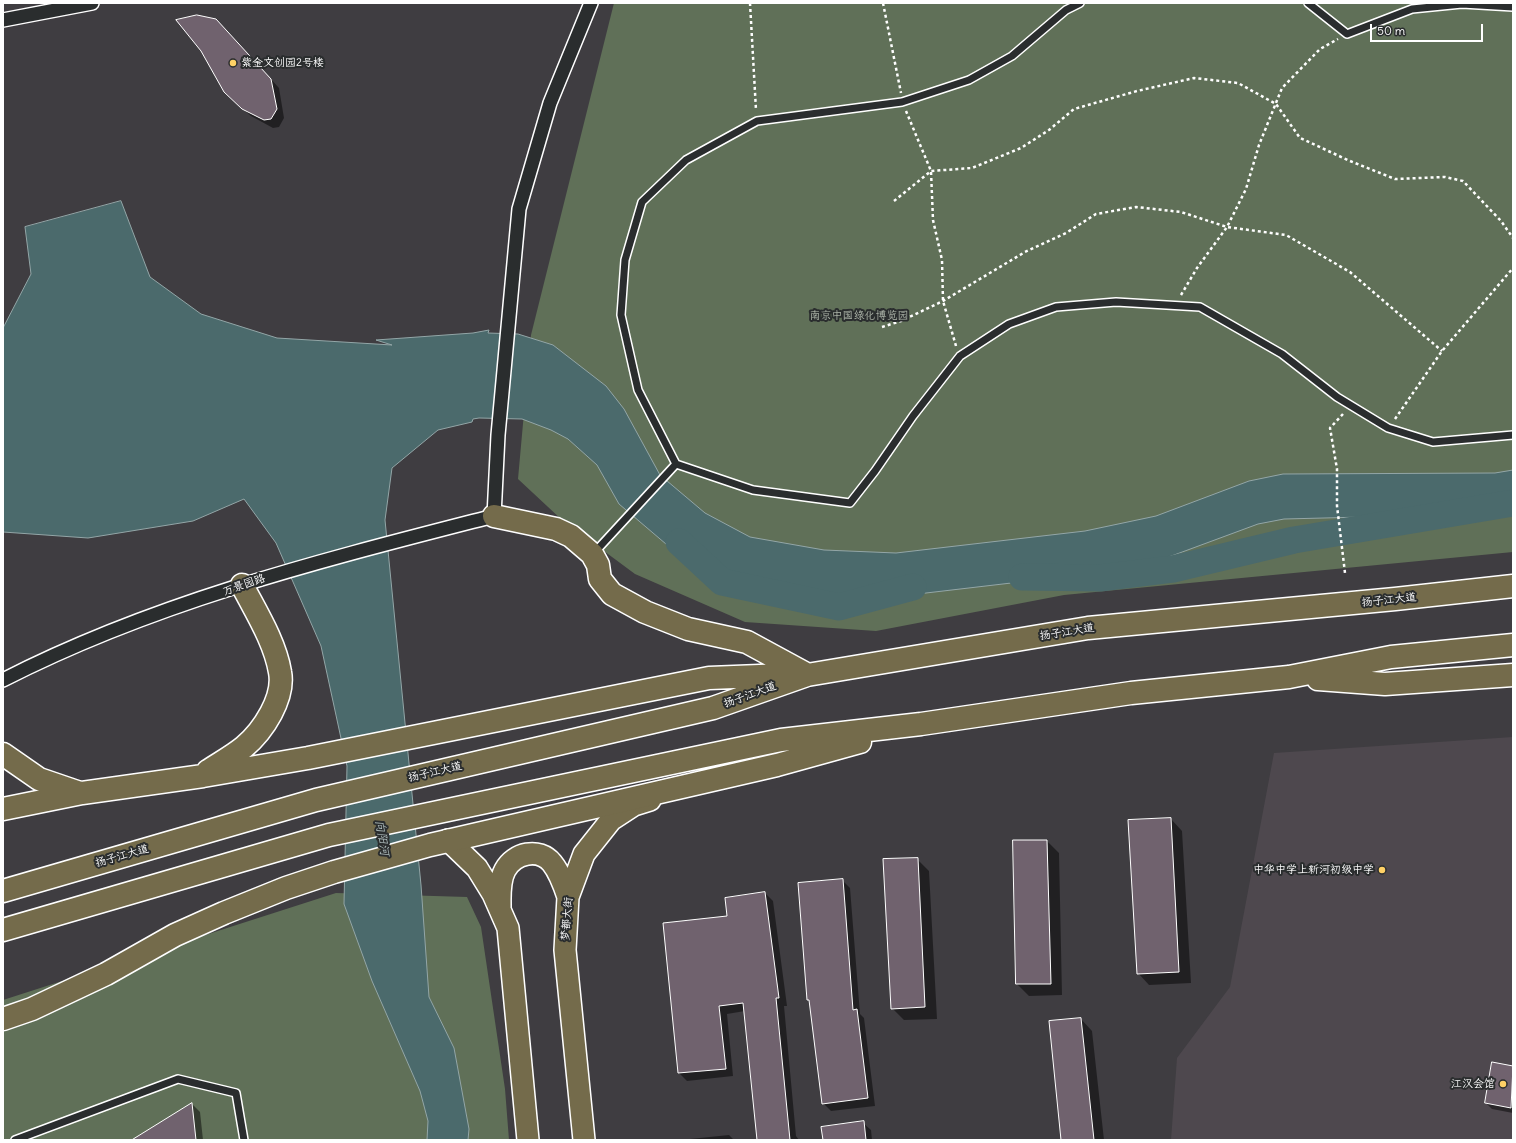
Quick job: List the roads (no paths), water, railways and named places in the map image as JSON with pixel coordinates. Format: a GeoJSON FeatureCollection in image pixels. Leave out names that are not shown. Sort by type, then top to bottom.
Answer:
{"type":"FeatureCollection","features":[{"type":"Feature","properties":{"kind":"highway"},"geometry":{"type":"LineString","coordinates":[[494,516],[556,529],[571,536],[592,554],[598,565],[600,579],[612,594],[645,612],[688,629],[746,642],[807,674]]}},
{"type":"Feature","properties":{"kind":"highway"},"geometry":{"type":"LineString","coordinates":[[203,776],[245,746],[266,722],[280,695],[281,673],[272,648],[242,585]]}},
{"type":"Feature","properties":{"kind":"highway","name":"扬子江大道"},"geometry":{"type":"LineString","coordinates":[[3,891],[316,800],[431,772],[713,708],[807,674],[1088,628],[1396,599],[1513,586]]}},
{"type":"Feature","properties":{"kind":"highway"},"geometry":{"type":"LineString","coordinates":[[3,930],[330,835],[436,811],[781,740],[921,724],[1131,693],[1289,677],[1391,657],[1513,645]]}},
{"type":"Feature","properties":{"kind":"highway"},"geometry":{"type":"LineString","coordinates":[[3,809],[82,793],[203,776],[308,758],[709,678],[807,674]]}},
{"type":"Feature","properties":{"kind":"highway"},"geometry":{"type":"LineString","coordinates":[[1289,677],[1385,684],[1513,676]]}},
{"type":"Feature","properties":{"kind":"highway"},"geometry":{"type":"LineString","coordinates":[[3,1019],[32,1009],[99,978],[175,935],[224,913],[286,888],[334,872],[439,842],[714,778],[778,765],[921,724]]}},
{"type":"Feature","properties":{"kind":"highway"},"geometry":{"type":"LineString","coordinates":[[3,754],[38,779],[82,793]]}},
{"type":"Feature","properties":{"kind":"main road","name":"梦都大街"},"geometry":{"type":"LineString","coordinates":[[584,1140],[565,950],[568,897],[584,854],[611,820],[634,805],[714,778]]}},
{"type":"Feature","properties":{"kind":"main road"},"geometry":{"type":"LineString","coordinates":[[439,842],[477,868],[493,894],[508,928],[528,1140]]}},
{"type":"Feature","properties":{"kind":"main road"},"geometry":{"type":"LineString","coordinates":[[500,908],[500,885],[505,870],[518,858],[532,853],[542,855],[552,862],[561,877],[568,897]]}},
{"type":"Feature","properties":{"kind":"street"},"geometry":{"type":"LineString","coordinates":[[3,20],[92,3]]}},
{"type":"Feature","properties":{"kind":"street"},"geometry":{"type":"LineString","coordinates":[[494,516],[498,434],[519,209],[550,103],[591,3]]}},
{"type":"Feature","properties":{"kind":"street","name":"万景园路"},"geometry":{"type":"LineString","coordinates":[[3,680],[45,658],[142,619],[242,585],[278,573],[494,516]]}},
{"type":"Feature","properties":{"kind":"lane"},"geometry":{"type":"LineString","coordinates":[[1080,3],[1066,10],[1012,56],[969,80],[902,102],[757,121],[686,160],[642,202],[625,260],[621,315],[638,390],[676,464],[754,490],[850,503],[875,471],[913,416],[960,356],[1009,324],[1056,307],[1116,302],[1200,307],[1282,354],[1337,397],[1388,428],[1433,442],[1513,435]]}},
{"type":"Feature","properties":{"kind":"lane"},"geometry":{"type":"LineString","coordinates":[[1308,3],[1347,34],[1412,9],[1462,4],[1513,6]]}},
{"type":"Feature","properties":{"kind":"lane"},"geometry":{"type":"LineString","coordinates":[[592,554],[676,464]]}},
{"type":"Feature","properties":{"kind":"lane"},"geometry":{"type":"LineString","coordinates":[[15,1140],[178,1079],[236,1093],[244,1140]]}},
{"type":"Feature","properties":{"kind":"water","name":"向阳河"},"geometry":{"type":"Polygon","coordinates":[[[121,201],[150,277],[201,314],[277,338],[392,345],[376,340],[473,333],[489,330],[488,333],[518,334],[553,345],[606,386],[624,409],[660,475],[705,513],[750,537],[824,550],[896,553],[1085,531],[1156,516],[1249,481],[1283,474],[1495,473],[1513,470],[1513,511],[1483,514],[1284,519],[1258,524],[1166,558],[1088,574],[892,597],[813,594],[724,577],[673,550],[619,504],[597,465],[568,439],[551,430],[522,419],[479,418],[473,419],[472,422],[438,430],[392,468],[385,520],[421,885],[429,997],[454,1048],[469,1129],[468,1140],[427,1140],[428,1121],[420,1091],[372,981],[344,904],[347,766],[321,646],[276,543],[244,499],[193,521],[88,538],[3,532],[3,328],[31,274],[25,227],[121,201]]]}},
{"type":"Feature","properties":{"kind":"waterway"},"geometry":{"type":"LineString","coordinates":[[1022,577],[1100,578],[1173,569],[1294,540],[1513,503]]}},
{"type":"Feature","properties":{"kind":"waterway"},"geometry":{"type":"LineString","coordinates":[[679,542],[722,582],[839,607],[913,587]]}},
{"type":"Feature","properties":{"kind":"place","name":"紫金文创园2号楼"},"geometry":{"type":"Point","coordinates":[233,63]}},
{"type":"Feature","properties":{"kind":"place","name":"中华中学上新河初级中学"},"geometry":{"type":"Point","coordinates":[1382,870]}},
{"type":"Feature","properties":{"kind":"place","name":"江汉会馆"},"geometry":{"type":"Point","coordinates":[1503,1084]}},
{"type":"Feature","properties":{"kind":"park label","name":"南京中国绿化博览园"},"geometry":{"type":"Point","coordinates":[859,316]}}]}
